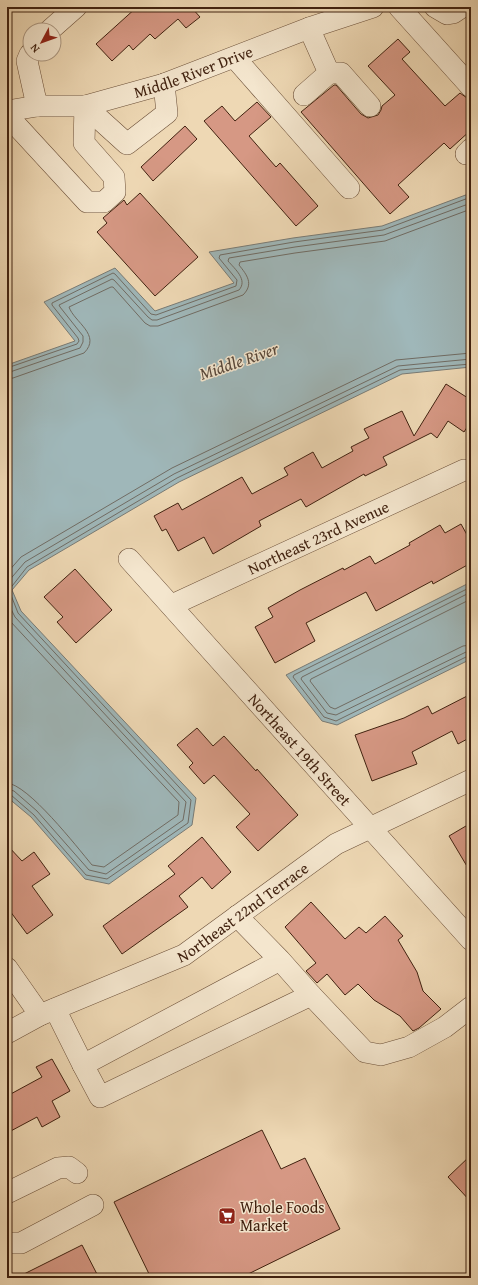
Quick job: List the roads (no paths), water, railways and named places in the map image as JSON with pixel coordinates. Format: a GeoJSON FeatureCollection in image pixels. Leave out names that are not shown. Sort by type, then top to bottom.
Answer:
{"type":"FeatureCollection","features":[{"type":"Feature","properties":{"kind":"street"},"geometry":{"type":"LineString","coordinates":[[59,22],[76,7]]}},
{"type":"Feature","properties":{"kind":"street","name":"Middle River Drive"},"geometry":{"type":"LineString","coordinates":[[7,110],[37,106],[85,106],[164,84],[235,58],[309,28],[373,7]]}},
{"type":"Feature","properties":{"kind":"street"},"geometry":{"type":"LineString","coordinates":[[399,7],[471,87]]}},
{"type":"Feature","properties":{"kind":"street"},"geometry":{"type":"LineString","coordinates":[[435,7],[447,14],[453,13],[462,7]]}},
{"type":"Feature","properties":{"kind":"street"},"geometry":{"type":"LineString","coordinates":[[309,28],[329,73]]}},
{"type":"Feature","properties":{"kind":"street"},"geometry":{"type":"LineString","coordinates":[[235,58],[349,188]]}},
{"type":"Feature","properties":{"kind":"street"},"geometry":{"type":"LineString","coordinates":[[27,62],[37,106]]}},
{"type":"Feature","properties":{"kind":"street"},"geometry":{"type":"LineString","coordinates":[[304,95],[329,73],[341,73],[370,106]]}},
{"type":"Feature","properties":{"kind":"street"},"geometry":{"type":"LineString","coordinates":[[85,106],[127,144],[167,113],[164,84]]}},
{"type":"Feature","properties":{"kind":"street"},"geometry":{"type":"LineString","coordinates":[[7,115],[87,202],[104,202],[115,192],[114,177],[84,143],[85,106]]}},
{"type":"Feature","properties":{"kind":"street","name":"Northeast 23rd Avenue"},"geometry":{"type":"LineString","coordinates":[[172,605],[464,470]]}},
{"type":"Feature","properties":{"kind":"street","name":"Northeast 19th Street"},"geometry":{"type":"LineString","coordinates":[[129,559],[172,605],[370,828],[463,918],[471,940]]}},
{"type":"Feature","properties":{"kind":"street","name":"Northeast 22nd Terrace"},"geometry":{"type":"LineString","coordinates":[[7,1033],[48,1012],[184,955],[336,844],[471,780]]}},
{"type":"Feature","properties":{"kind":"street"},"geometry":{"type":"LineString","coordinates":[[237,916],[365,1052],[381,1055],[409,1047],[445,1027],[471,1007]]}},
{"type":"Feature","properties":{"kind":"street"},"geometry":{"type":"LineString","coordinates":[[84,1065],[280,960]]}},
{"type":"Feature","properties":{"kind":"street"},"geometry":{"type":"LineString","coordinates":[[7,968],[48,1012],[84,1065],[100,1098],[311,995]]}},
{"type":"Feature","properties":{"kind":"street"},"geometry":{"type":"LineString","coordinates":[[7,1193],[58,1168],[69,1167],[77,1173]]}},
{"type":"Feature","properties":{"kind":"street"},"geometry":{"type":"LineString","coordinates":[[7,1243],[21,1243],[93,1205]]}},
{"type":"Feature","properties":{"kind":"water","name":"Middle River"},"geometry":{"type":"Polygon","coordinates":[[[471,193],[471,367],[402,374],[179,482],[29,570],[12,590],[21,611],[196,798],[192,825],[109,884],[85,879],[31,817],[7,797],[7,365],[75,341],[44,302],[115,268],[155,311],[234,283],[209,252],[293,238],[382,226],[471,193]]]}},
{"type":"Feature","properties":{"kind":"water"},"geometry":{"type":"Polygon","coordinates":[[[471,582],[471,659],[337,725],[322,721],[286,675],[471,582]]]}},
{"type":"Feature","properties":{"kind":"place","name":"Whole Foods Market"},"geometry":{"type":"Point","coordinates":[227,1216]}}]}
